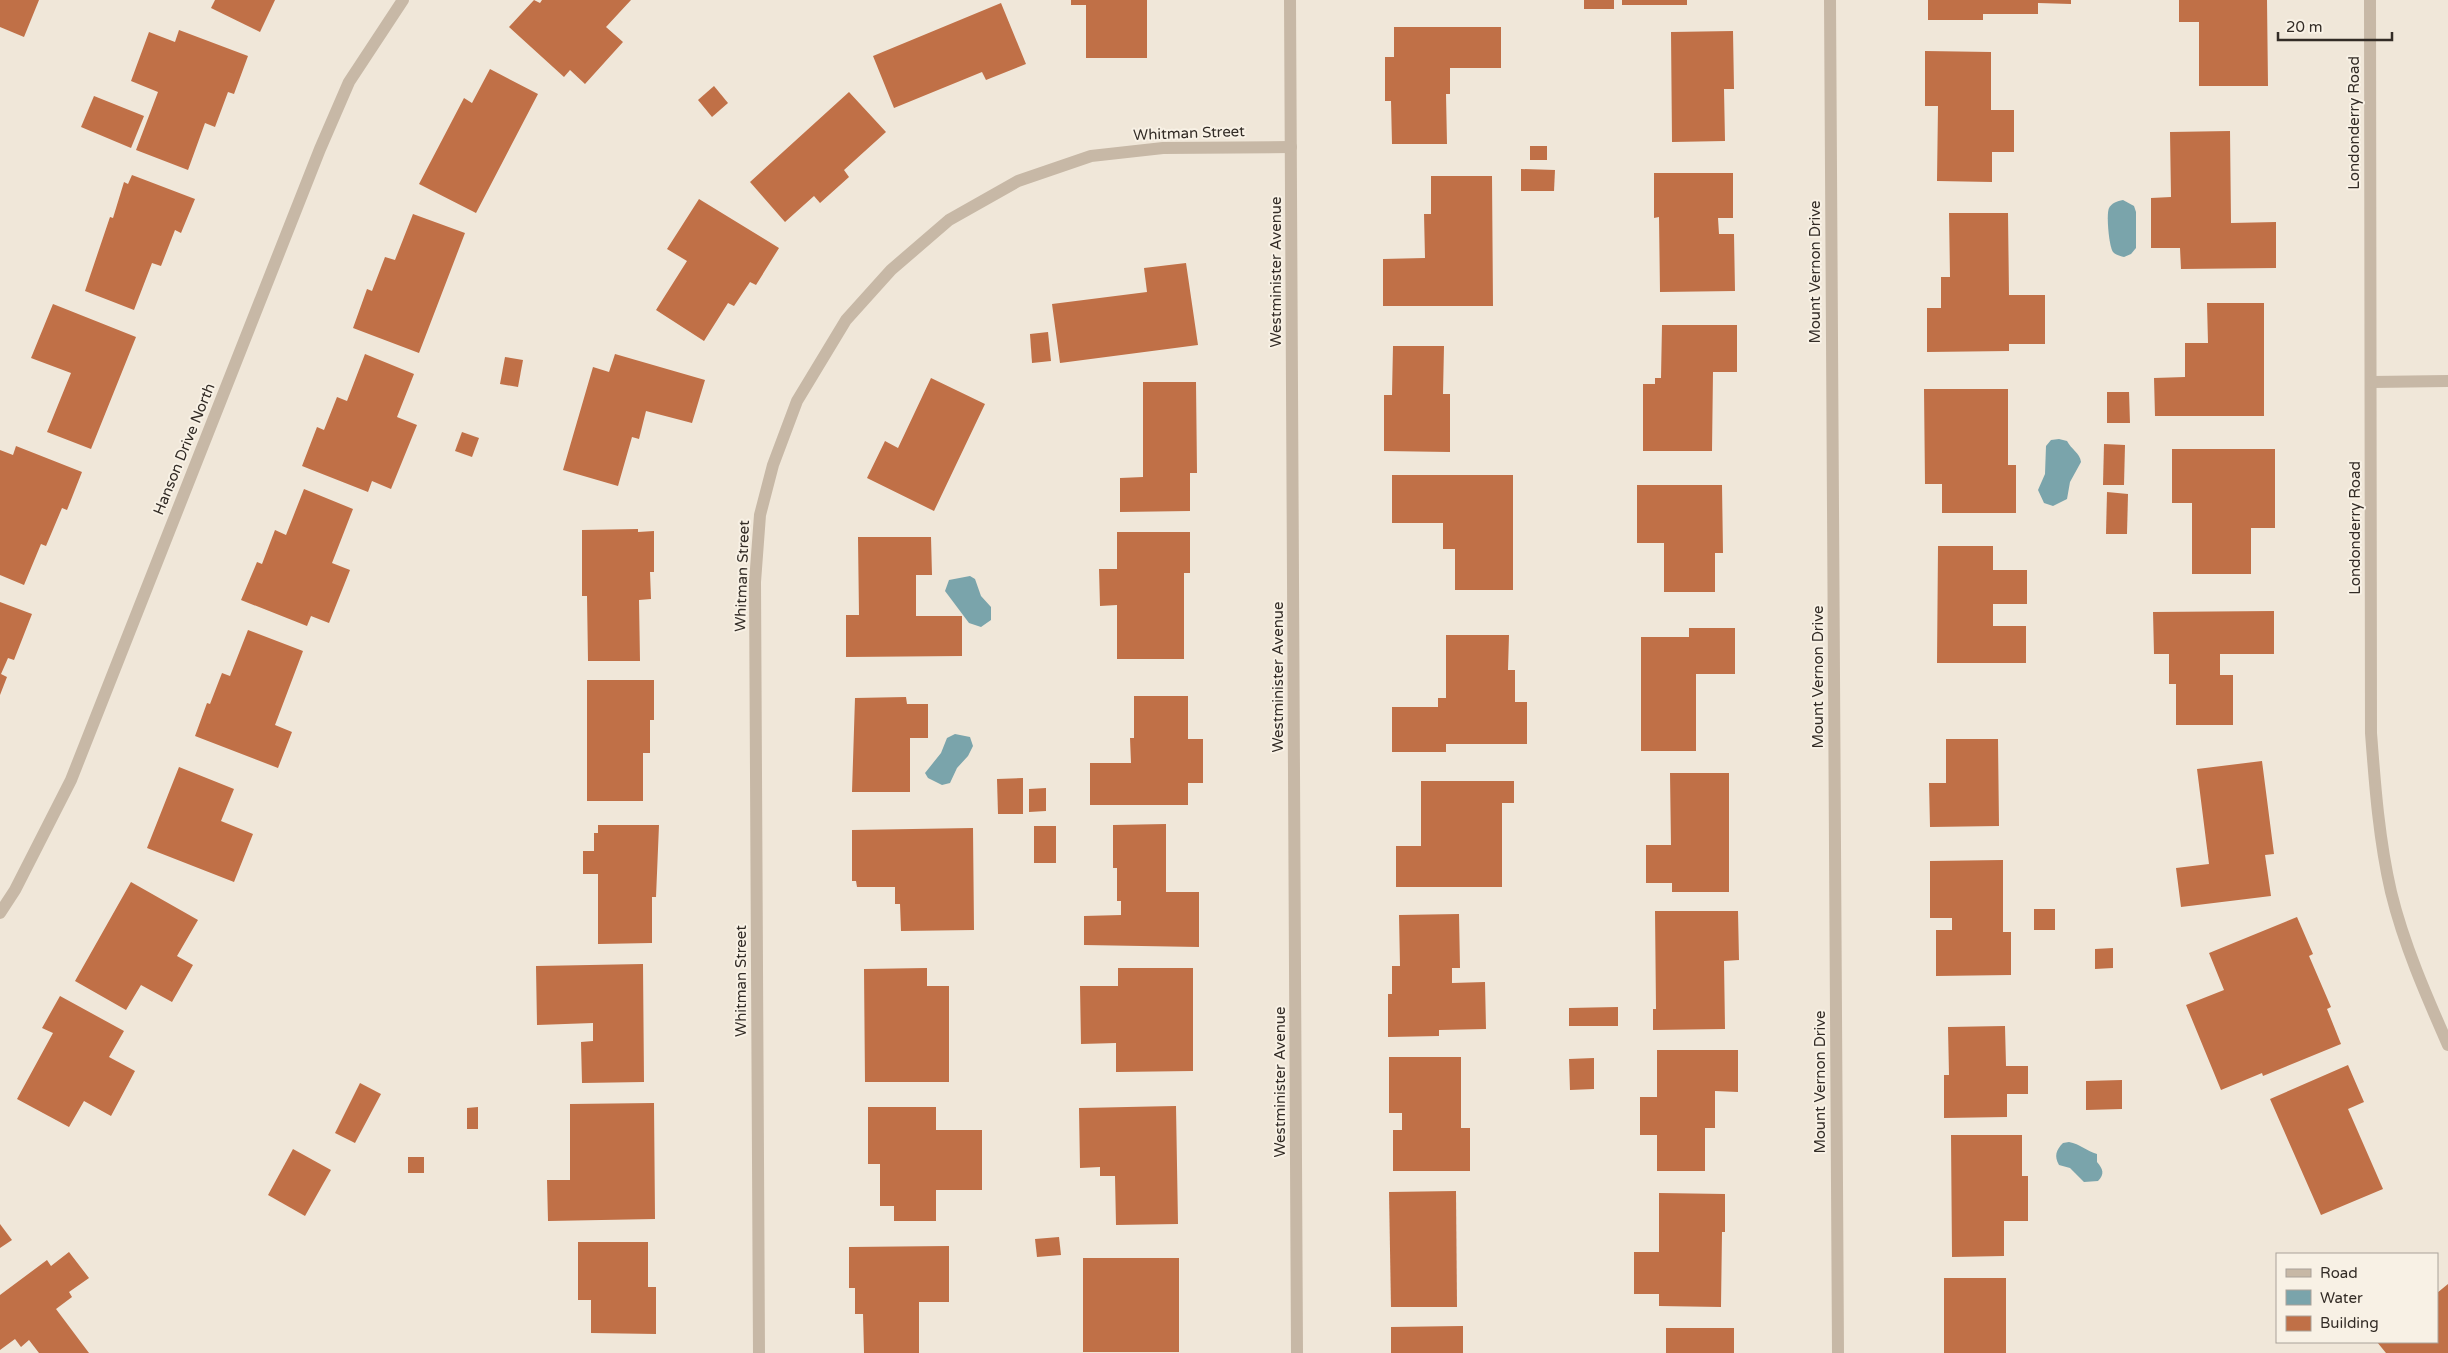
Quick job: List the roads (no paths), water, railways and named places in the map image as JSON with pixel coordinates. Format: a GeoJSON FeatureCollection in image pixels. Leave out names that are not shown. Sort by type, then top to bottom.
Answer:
{"type":"FeatureCollection","features":[{"type":"Feature","properties":{"kind":"street","name":"Hanson Drive North"},"geometry":{"type":"LineString","coordinates":[[0,913],[16,890],[71,780],[323,140],[349,82],[403,0]]}},
{"type":"Feature","properties":{"kind":"street","name":"Westminister Avenue"},"geometry":{"type":"LineString","coordinates":[[1290,0],[1298,1353]]}},
{"type":"Feature","properties":{"kind":"street","name":"Mount Vernon Drive"},"geometry":{"type":"LineString","coordinates":[[1830,0],[1838,1353]]}},
{"type":"Feature","properties":{"kind":"street","name":"Londonderry Road"},"geometry":{"type":"LineString","coordinates":[[2370,0],[2371,734],[2377,813],[2394,901],[2414,967],[2448,1045]]}},
{"type":"Feature","properties":{"kind":"street","name":"Whitman Street"},"geometry":{"type":"LineString","coordinates":[[759,1353],[755,582],[760,515],[773,464],[797,401],[846,320],[891,270],[949,220],[1018,181],[1091,156],[1163,148],[1291,147]]}},
{"type":"Feature","properties":{"kind":"street"},"geometry":{"type":"LineString","coordinates":[[2372,382],[2448,380]]}},
{"type":"Feature","properties":{"kind":"water"},"geometry":{"type":"Polygon","coordinates":[[[2123,200],[2134,206],[2136,212],[2136,248],[2131,254],[2124,257],[2113,252],[2110,244],[2108,223],[2109,208],[2115,202],[2123,200]]]}},
{"type":"Feature","properties":{"kind":"water"},"geometry":{"type":"Polygon","coordinates":[[[2051,440],[2067,441],[2079,456],[2081,462],[2070,482],[2067,499],[2053,506],[2044,503],[2038,490],[2045,474],[2046,446],[2051,440]]]}},
{"type":"Feature","properties":{"kind":"water"},"geometry":{"type":"Polygon","coordinates":[[[970,576],[975,579],[981,596],[991,607],[991,620],[981,627],[969,623],[945,591],[949,580],[970,576]]]}},
{"type":"Feature","properties":{"kind":"water"},"geometry":{"type":"Polygon","coordinates":[[[955,734],[970,737],[973,746],[968,756],[957,768],[950,783],[942,785],[928,778],[925,773],[941,753],[947,738],[955,734]]]}},
{"type":"Feature","properties":{"kind":"water"},"geometry":{"type":"Polygon","coordinates":[[[2069,1142],[2097,1154],[2097,1162],[2102,1172],[2102,1176],[2098,1181],[2084,1182],[2070,1168],[2059,1165],[2056,1156],[2057,1151],[2063,1143],[2069,1142]]]}}]}
